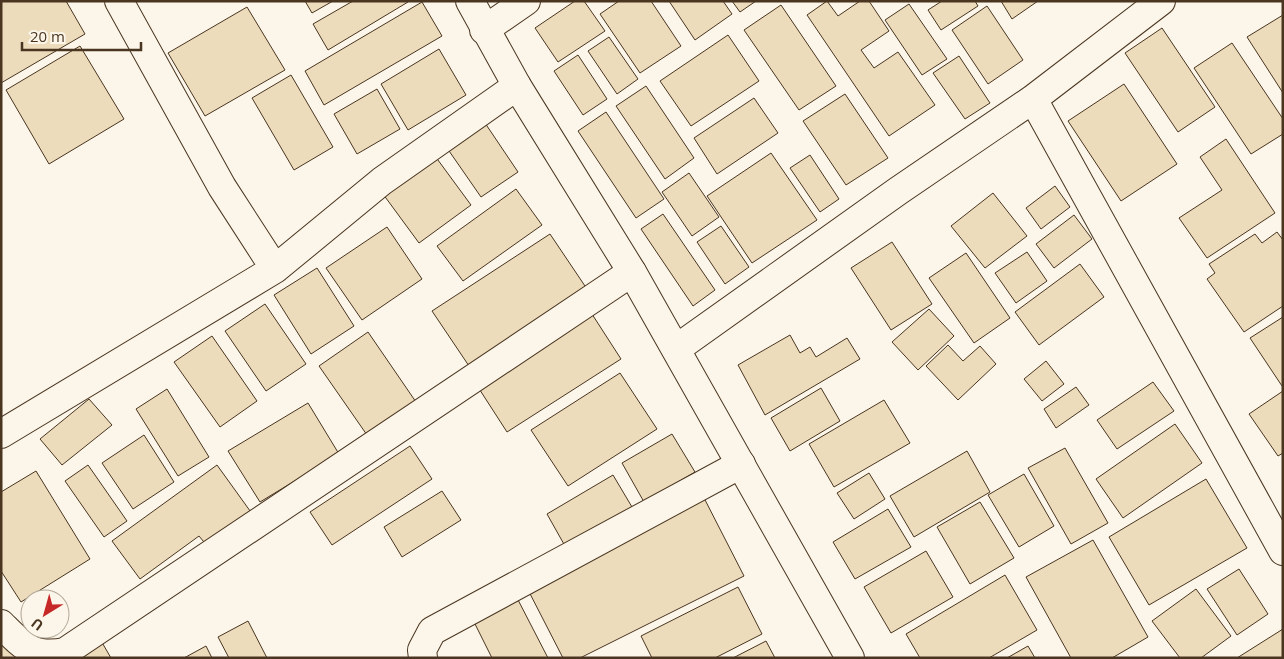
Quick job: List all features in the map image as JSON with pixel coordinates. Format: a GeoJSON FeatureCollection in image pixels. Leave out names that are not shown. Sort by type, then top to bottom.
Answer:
{"type":"FeatureCollection","features":[{"type":"Feature","properties":{"kind":"street"},"geometry":{"type":"LineString","coordinates":[[119,1],[222,187],[275,269]]}},
{"type":"Feature","properties":{"kind":"street"},"geometry":{"type":"LineString","coordinates":[[470,1],[484,30],[517,86],[632,272],[850,658]]}},
{"type":"Feature","properties":{"kind":"street"},"geometry":{"type":"LineString","coordinates":[[484,30],[526,1]]}},
{"type":"Feature","properties":{"kind":"street"},"geometry":{"type":"LineString","coordinates":[[676,349],[898,191],[1033,99],[1161,1]]}},
{"type":"Feature","properties":{"kind":"street"},"geometry":{"type":"LineString","coordinates":[[1,434],[275,269],[382,181],[517,86]]}},
{"type":"Feature","properties":{"kind":"street"},"geometry":{"type":"LineString","coordinates":[[1033,99],[1283,551]]}},
{"type":"Feature","properties":{"kind":"street"},"geometry":{"type":"LineString","coordinates":[[1,624],[27,649],[48,655],[65,652],[632,272]]}},
{"type":"Feature","properties":{"kind":"street"},"geometry":{"type":"LineString","coordinates":[[423,658],[422,650],[432,631],[741,464]]}},
{"type":"Feature","properties":{"kind":"building"},"geometry":{"type":"Polygon","coordinates":[[[1,1],[66,1],[85,34],[1,83],[1,1]]]}},
{"type":"Feature","properties":{"kind":"building"},"geometry":{"type":"Polygon","coordinates":[[[305,1],[333,1],[312,13],[305,1]]]}},
{"type":"Feature","properties":{"kind":"building"},"geometry":{"type":"Polygon","coordinates":[[[353,1],[408,2],[328,50],[313,24],[353,1]]]}},
{"type":"Feature","properties":{"kind":"building"},"geometry":{"type":"Polygon","coordinates":[[[575,1],[584,1],[605,31],[558,62],[535,28],[575,1]]]}},
{"type":"Feature","properties":{"kind":"building"},"geometry":{"type":"Polygon","coordinates":[[[619,1],[651,1],[681,46],[640,73],[600,14],[619,1]]]}},
{"type":"Feature","properties":{"kind":"building"},"geometry":{"type":"Polygon","coordinates":[[[669,1],[723,1],[732,14],[695,40],[669,1]]]}},
{"type":"Feature","properties":{"kind":"building"},"geometry":{"type":"Polygon","coordinates":[[[732,1],[756,1],[740,12],[732,1]]]}},
{"type":"Feature","properties":{"kind":"building"},"geometry":{"type":"Polygon","coordinates":[[[827,1],[838,16],[860,1],[869,1],[889,31],[861,50],[874,68],[898,52],[935,105],[889,136],[807,15],[827,1]]]}},
{"type":"Feature","properties":{"kind":"building"},"geometry":{"type":"Polygon","coordinates":[[[942,1],[975,1],[978,6],[941,30],[928,10],[942,1]]]}},
{"type":"Feature","properties":{"kind":"building"},"geometry":{"type":"Polygon","coordinates":[[[1001,1],[1038,1],[1012,19],[1001,1]]]}},
{"type":"Feature","properties":{"kind":"building"},"geometry":{"type":"Polygon","coordinates":[[[422,2],[442,36],[324,105],[305,71],[422,2]]]}},
{"type":"Feature","properties":{"kind":"building"},"geometry":{"type":"Polygon","coordinates":[[[909,4],[947,59],[922,75],[885,20],[909,4]]]}},
{"type":"Feature","properties":{"kind":"building"},"geometry":{"type":"Polygon","coordinates":[[[781,5],[836,86],[799,110],[744,30],[781,5]]]}},
{"type":"Feature","properties":{"kind":"building"},"geometry":{"type":"Polygon","coordinates":[[[987,6],[1023,60],[988,84],[952,30],[987,6]]]}},
{"type":"Feature","properties":{"kind":"building"},"geometry":{"type":"Polygon","coordinates":[[[247,7],[285,70],[205,116],[168,53],[247,7]]]}},
{"type":"Feature","properties":{"kind":"building"},"geometry":{"type":"Polygon","coordinates":[[[1283,15],[1283,93],[1247,37],[1283,15]]]}},
{"type":"Feature","properties":{"kind":"building"},"geometry":{"type":"Polygon","coordinates":[[[1162,28],[1215,107],[1178,132],[1125,53],[1162,28]]]}},
{"type":"Feature","properties":{"kind":"building"},"geometry":{"type":"Polygon","coordinates":[[[728,35],[759,81],[691,126],[660,81],[728,35]]]}},
{"type":"Feature","properties":{"kind":"building"},"geometry":{"type":"Polygon","coordinates":[[[609,37],[638,79],[617,94],[588,51],[609,37]]]}},
{"type":"Feature","properties":{"kind":"building"},"geometry":{"type":"Polygon","coordinates":[[[1232,43],[1283,119],[1283,134],[1251,154],[1194,68],[1232,43]]]}},
{"type":"Feature","properties":{"kind":"building"},"geometry":{"type":"Polygon","coordinates":[[[80,46],[124,119],[49,164],[6,90],[80,46]]]}},
{"type":"Feature","properties":{"kind":"building"},"geometry":{"type":"Polygon","coordinates":[[[439,49],[466,95],[408,130],[381,84],[439,49]]]}},
{"type":"Feature","properties":{"kind":"building"},"geometry":{"type":"Polygon","coordinates":[[[578,55],[607,99],[583,115],[554,71],[578,55]]]}},
{"type":"Feature","properties":{"kind":"building"},"geometry":{"type":"Polygon","coordinates":[[[959,56],[990,103],[965,119],[933,73],[959,56]]]}},
{"type":"Feature","properties":{"kind":"building"},"geometry":{"type":"Polygon","coordinates":[[[291,75],[333,147],[294,170],[252,98],[291,75]]]}},
{"type":"Feature","properties":{"kind":"building"},"geometry":{"type":"Polygon","coordinates":[[[1124,84],[1177,164],[1121,201],[1068,121],[1124,84]]]}},
{"type":"Feature","properties":{"kind":"building"},"geometry":{"type":"Polygon","coordinates":[[[646,86],[694,158],[665,179],[616,106],[646,86]]]}},
{"type":"Feature","properties":{"kind":"building"},"geometry":{"type":"Polygon","coordinates":[[[377,89],[400,129],[357,154],[334,114],[377,89]]]}},
{"type":"Feature","properties":{"kind":"building"},"geometry":{"type":"Polygon","coordinates":[[[845,94],[888,158],[846,185],[803,121],[845,94]]]}},
{"type":"Feature","properties":{"kind":"building"},"geometry":{"type":"Polygon","coordinates":[[[754,98],[778,133],[717,174],[694,138],[754,98]]]}},
{"type":"Feature","properties":{"kind":"building"},"geometry":{"type":"Polygon","coordinates":[[[606,112],[664,199],[636,218],[578,131],[606,112]]]}},
{"type":"Feature","properties":{"kind":"building"},"geometry":{"type":"Polygon","coordinates":[[[485,123],[518,172],[481,197],[447,148],[485,123]]]}},
{"type":"Feature","properties":{"kind":"building"},"geometry":{"type":"Polygon","coordinates":[[[1226,139],[1275,213],[1207,258],[1179,218],[1222,190],[1200,157],[1226,139]]]}},
{"type":"Feature","properties":{"kind":"building"},"geometry":{"type":"Polygon","coordinates":[[[771,153],[817,220],[752,263],[707,196],[771,153]]]}},
{"type":"Feature","properties":{"kind":"building"},"geometry":{"type":"Polygon","coordinates":[[[810,155],[839,199],[820,212],[790,168],[810,155]]]}},
{"type":"Feature","properties":{"kind":"building"},"geometry":{"type":"Polygon","coordinates":[[[435,156],[471,205],[419,243],[383,194],[435,156]]]}},
{"type":"Feature","properties":{"kind":"building"},"geometry":{"type":"Polygon","coordinates":[[[689,173],[719,217],[692,236],[662,192],[689,173]]]}},
{"type":"Feature","properties":{"kind":"building"},"geometry":{"type":"Polygon","coordinates":[[[1055,186],[1070,207],[1041,229],[1026,208],[1055,186]]]}},
{"type":"Feature","properties":{"kind":"building"},"geometry":{"type":"Polygon","coordinates":[[[516,189],[542,225],[463,281],[437,246],[516,189]]]}},
{"type":"Feature","properties":{"kind":"building"},"geometry":{"type":"Polygon","coordinates":[[[993,193],[1027,236],[985,268],[951,226],[993,193]]]}},
{"type":"Feature","properties":{"kind":"building"},"geometry":{"type":"Polygon","coordinates":[[[663,214],[715,290],[693,306],[641,229],[663,214]]]}},
{"type":"Feature","properties":{"kind":"building"},"geometry":{"type":"Polygon","coordinates":[[[1074,215],[1092,239],[1054,268],[1036,244],[1074,215]]]}},
{"type":"Feature","properties":{"kind":"building"},"geometry":{"type":"Polygon","coordinates":[[[721,226],[749,267],[725,284],[697,242],[721,226]]]}},
{"type":"Feature","properties":{"kind":"building"},"geometry":{"type":"Polygon","coordinates":[[[387,227],[422,279],[362,320],[326,268],[387,227]]]}},
{"type":"Feature","properties":{"kind":"building"},"geometry":{"type":"Polygon","coordinates":[[[1277,232],[1283,240],[1283,306],[1244,332],[1207,279],[1215,273],[1209,264],[1255,234],[1262,243],[1277,232]]]}},
{"type":"Feature","properties":{"kind":"building"},"geometry":{"type":"Polygon","coordinates":[[[550,234],[587,289],[469,366],[432,311],[550,234]]]}},
{"type":"Feature","properties":{"kind":"building"},"geometry":{"type":"Polygon","coordinates":[[[892,242],[932,304],[891,330],[851,268],[892,242]]]}},
{"type":"Feature","properties":{"kind":"building"},"geometry":{"type":"Polygon","coordinates":[[[1027,252],[1047,281],[1016,303],[995,273],[1027,252]]]}},
{"type":"Feature","properties":{"kind":"building"},"geometry":{"type":"Polygon","coordinates":[[[966,253],[1010,318],[974,343],[929,278],[966,253]]]}},
{"type":"Feature","properties":{"kind":"building"},"geometry":{"type":"Polygon","coordinates":[[[1080,264],[1104,297],[1039,345],[1015,312],[1080,264]]]}},
{"type":"Feature","properties":{"kind":"building"},"geometry":{"type":"Polygon","coordinates":[[[317,268],[354,326],[311,354],[274,295],[317,268]]]}},
{"type":"Feature","properties":{"kind":"building"},"geometry":{"type":"Polygon","coordinates":[[[265,304],[306,364],[266,391],[225,331],[265,304]]]}},
{"type":"Feature","properties":{"kind":"building"},"geometry":{"type":"Polygon","coordinates":[[[929,309],[954,336],[918,370],[892,342],[929,309]]]}},
{"type":"Feature","properties":{"kind":"building"},"geometry":{"type":"Polygon","coordinates":[[[590,311],[621,359],[507,432],[476,384],[590,311]]]}},
{"type":"Feature","properties":{"kind":"building"},"geometry":{"type":"Polygon","coordinates":[[[1283,317],[1283,385],[1282,386],[1250,338],[1283,317]]]}},
{"type":"Feature","properties":{"kind":"building"},"geometry":{"type":"Polygon","coordinates":[[[368,332],[416,402],[367,435],[319,366],[368,332]]]}},
{"type":"Feature","properties":{"kind":"building"},"geometry":{"type":"Polygon","coordinates":[[[790,335],[800,353],[810,347],[816,357],[847,338],[860,359],[765,415],[738,365],[790,335]]]}},
{"type":"Feature","properties":{"kind":"building"},"geometry":{"type":"Polygon","coordinates":[[[212,336],[257,401],[220,427],[174,362],[212,336]]]}},
{"type":"Feature","properties":{"kind":"building"},"geometry":{"type":"Polygon","coordinates":[[[948,345],[963,361],[980,346],[996,364],[958,400],[926,366],[948,345]]]}},
{"type":"Feature","properties":{"kind":"building"},"geometry":{"type":"Polygon","coordinates":[[[1046,361],[1064,384],[1042,401],[1024,379],[1046,361]]]}},
{"type":"Feature","properties":{"kind":"building"},"geometry":{"type":"Polygon","coordinates":[[[620,373],[657,429],[568,486],[531,430],[620,373]]]}},
{"type":"Feature","properties":{"kind":"building"},"geometry":{"type":"Polygon","coordinates":[[[1153,382],[1174,411],[1117,449],[1097,420],[1153,382]]]}},
{"type":"Feature","properties":{"kind":"building"},"geometry":{"type":"Polygon","coordinates":[[[1076,387],[1089,405],[1056,428],[1044,409],[1076,387]]]}},
{"type":"Feature","properties":{"kind":"building"},"geometry":{"type":"Polygon","coordinates":[[[821,388],[840,421],[790,451],[771,418],[821,388]]]}},
{"type":"Feature","properties":{"kind":"building"},"geometry":{"type":"Polygon","coordinates":[[[167,389],[209,457],[178,476],[136,409],[167,389]]]}},
{"type":"Feature","properties":{"kind":"building"},"geometry":{"type":"Polygon","coordinates":[[[1283,391],[1283,453],[1278,456],[1249,414],[1283,391]]]}},
{"type":"Feature","properties":{"kind":"building"},"geometry":{"type":"Polygon","coordinates":[[[89,399],[112,425],[62,465],[40,439],[89,399]]]}},
{"type":"Feature","properties":{"kind":"building"},"geometry":{"type":"Polygon","coordinates":[[[884,400],[910,443],[834,487],[809,444],[884,400]]]}},
{"type":"Feature","properties":{"kind":"building"},"geometry":{"type":"Polygon","coordinates":[[[308,403],[339,454],[260,502],[228,451],[308,403]]]}},
{"type":"Feature","properties":{"kind":"building"},"geometry":{"type":"Polygon","coordinates":[[[1175,424],[1202,463],[1123,518],[1096,479],[1175,424]]]}},
{"type":"Feature","properties":{"kind":"building"},"geometry":{"type":"Polygon","coordinates":[[[672,434],[695,472],[644,502],[622,463],[672,434]]]}},
{"type":"Feature","properties":{"kind":"building"},"geometry":{"type":"Polygon","coordinates":[[[144,435],[174,482],[133,509],[102,463],[144,435]]]}},
{"type":"Feature","properties":{"kind":"building"},"geometry":{"type":"Polygon","coordinates":[[[410,446],[432,479],[332,545],[310,512],[410,446]]]}},
{"type":"Feature","properties":{"kind":"building"},"geometry":{"type":"Polygon","coordinates":[[[1065,448],[1108,523],[1071,544],[1028,468],[1065,448]]]}},
{"type":"Feature","properties":{"kind":"building"},"geometry":{"type":"Polygon","coordinates":[[[967,451],[990,492],[914,537],[890,496],[967,451]]]}},
{"type":"Feature","properties":{"kind":"building"},"geometry":{"type":"Polygon","coordinates":[[[88,465],[127,521],[104,537],[65,481],[88,465]]]}},
{"type":"Feature","properties":{"kind":"building"},"geometry":{"type":"Polygon","coordinates":[[[217,465],[253,515],[208,547],[199,536],[140,579],[112,541],[217,465]]]}},
{"type":"Feature","properties":{"kind":"building"},"geometry":{"type":"Polygon","coordinates":[[[36,471],[90,559],[42,589],[20,589],[20,600],[1,571],[1,492],[36,471]]]}},
{"type":"Feature","properties":{"kind":"building"},"geometry":{"type":"Polygon","coordinates":[[[869,473],[885,499],[854,519],[837,493],[869,473]]]}},
{"type":"Feature","properties":{"kind":"building"},"geometry":{"type":"Polygon","coordinates":[[[1024,474],[1054,526],[1019,547],[988,495],[1024,474]]]}},
{"type":"Feature","properties":{"kind":"building"},"geometry":{"type":"Polygon","coordinates":[[[613,475],[632,507],[565,546],[547,514],[613,475]]]}},
{"type":"Feature","properties":{"kind":"building"},"geometry":{"type":"Polygon","coordinates":[[[1206,479],[1247,548],[1149,605],[1109,537],[1206,479]]]}},
{"type":"Feature","properties":{"kind":"building"},"geometry":{"type":"Polygon","coordinates":[[[442,491],[461,520],[402,557],[384,527],[442,491]]]}},
{"type":"Feature","properties":{"kind":"building"},"geometry":{"type":"Polygon","coordinates":[[[702,494],[744,576],[580,658],[563,658],[525,584],[702,494]]]}},
{"type":"Feature","properties":{"kind":"building"},"geometry":{"type":"Polygon","coordinates":[[[980,502],[1014,558],[970,584],[937,527],[980,502]]]}},
{"type":"Feature","properties":{"kind":"building"},"geometry":{"type":"Polygon","coordinates":[[[888,509],[911,547],[855,579],[833,542],[888,509]]]}},
{"type":"Feature","properties":{"kind":"building"},"geometry":{"type":"Polygon","coordinates":[[[1093,540],[1148,637],[1112,658],[1071,658],[1026,577],[1093,540]]]}},
{"type":"Feature","properties":{"kind":"building"},"geometry":{"type":"Polygon","coordinates":[[[926,551],[953,597],[891,633],[864,587],[926,551]]]}},
{"type":"Feature","properties":{"kind":"building"},"geometry":{"type":"Polygon","coordinates":[[[1239,569],[1268,614],[1237,635],[1207,589],[1239,569]]]}},
{"type":"Feature","properties":{"kind":"building"},"geometry":{"type":"Polygon","coordinates":[[[1005,575],[1037,630],[989,658],[920,658],[906,634],[1005,575]]]}},
{"type":"Feature","properties":{"kind":"building"},"geometry":{"type":"Polygon","coordinates":[[[738,587],[762,634],[715,658],[652,658],[641,636],[738,587]]]}},
{"type":"Feature","properties":{"kind":"building"},"geometry":{"type":"Polygon","coordinates":[[[1196,589],[1231,636],[1201,658],[1180,658],[1152,621],[1196,589]]]}},
{"type":"Feature","properties":{"kind":"building"},"geometry":{"type":"Polygon","coordinates":[[[516,596],[548,658],[492,658],[472,618],[516,596]]]}},
{"type":"Feature","properties":{"kind":"building"},"geometry":{"type":"Polygon","coordinates":[[[248,621],[267,658],[229,658],[218,637],[248,621]]]}},
{"type":"Feature","properties":{"kind":"building"},"geometry":{"type":"Polygon","coordinates":[[[1283,629],[1283,658],[1237,658],[1283,629]]]}},
{"type":"Feature","properties":{"kind":"building"},"geometry":{"type":"Polygon","coordinates":[[[1,633],[18,658],[1,658],[1,633]]]}},
{"type":"Feature","properties":{"kind":"building"},"geometry":{"type":"Polygon","coordinates":[[[100,639],[111,658],[70,658],[100,639]]]}},
{"type":"Feature","properties":{"kind":"building"},"geometry":{"type":"Polygon","coordinates":[[[766,641],[775,658],[733,658],[766,641]]]}},
{"type":"Feature","properties":{"kind":"building"},"geometry":{"type":"Polygon","coordinates":[[[206,646],[212,658],[184,658],[206,646]]]}},
{"type":"Feature","properties":{"kind":"building"},"geometry":{"type":"Polygon","coordinates":[[[1028,646],[1035,658],[1007,658],[1028,646]]]}}]}
